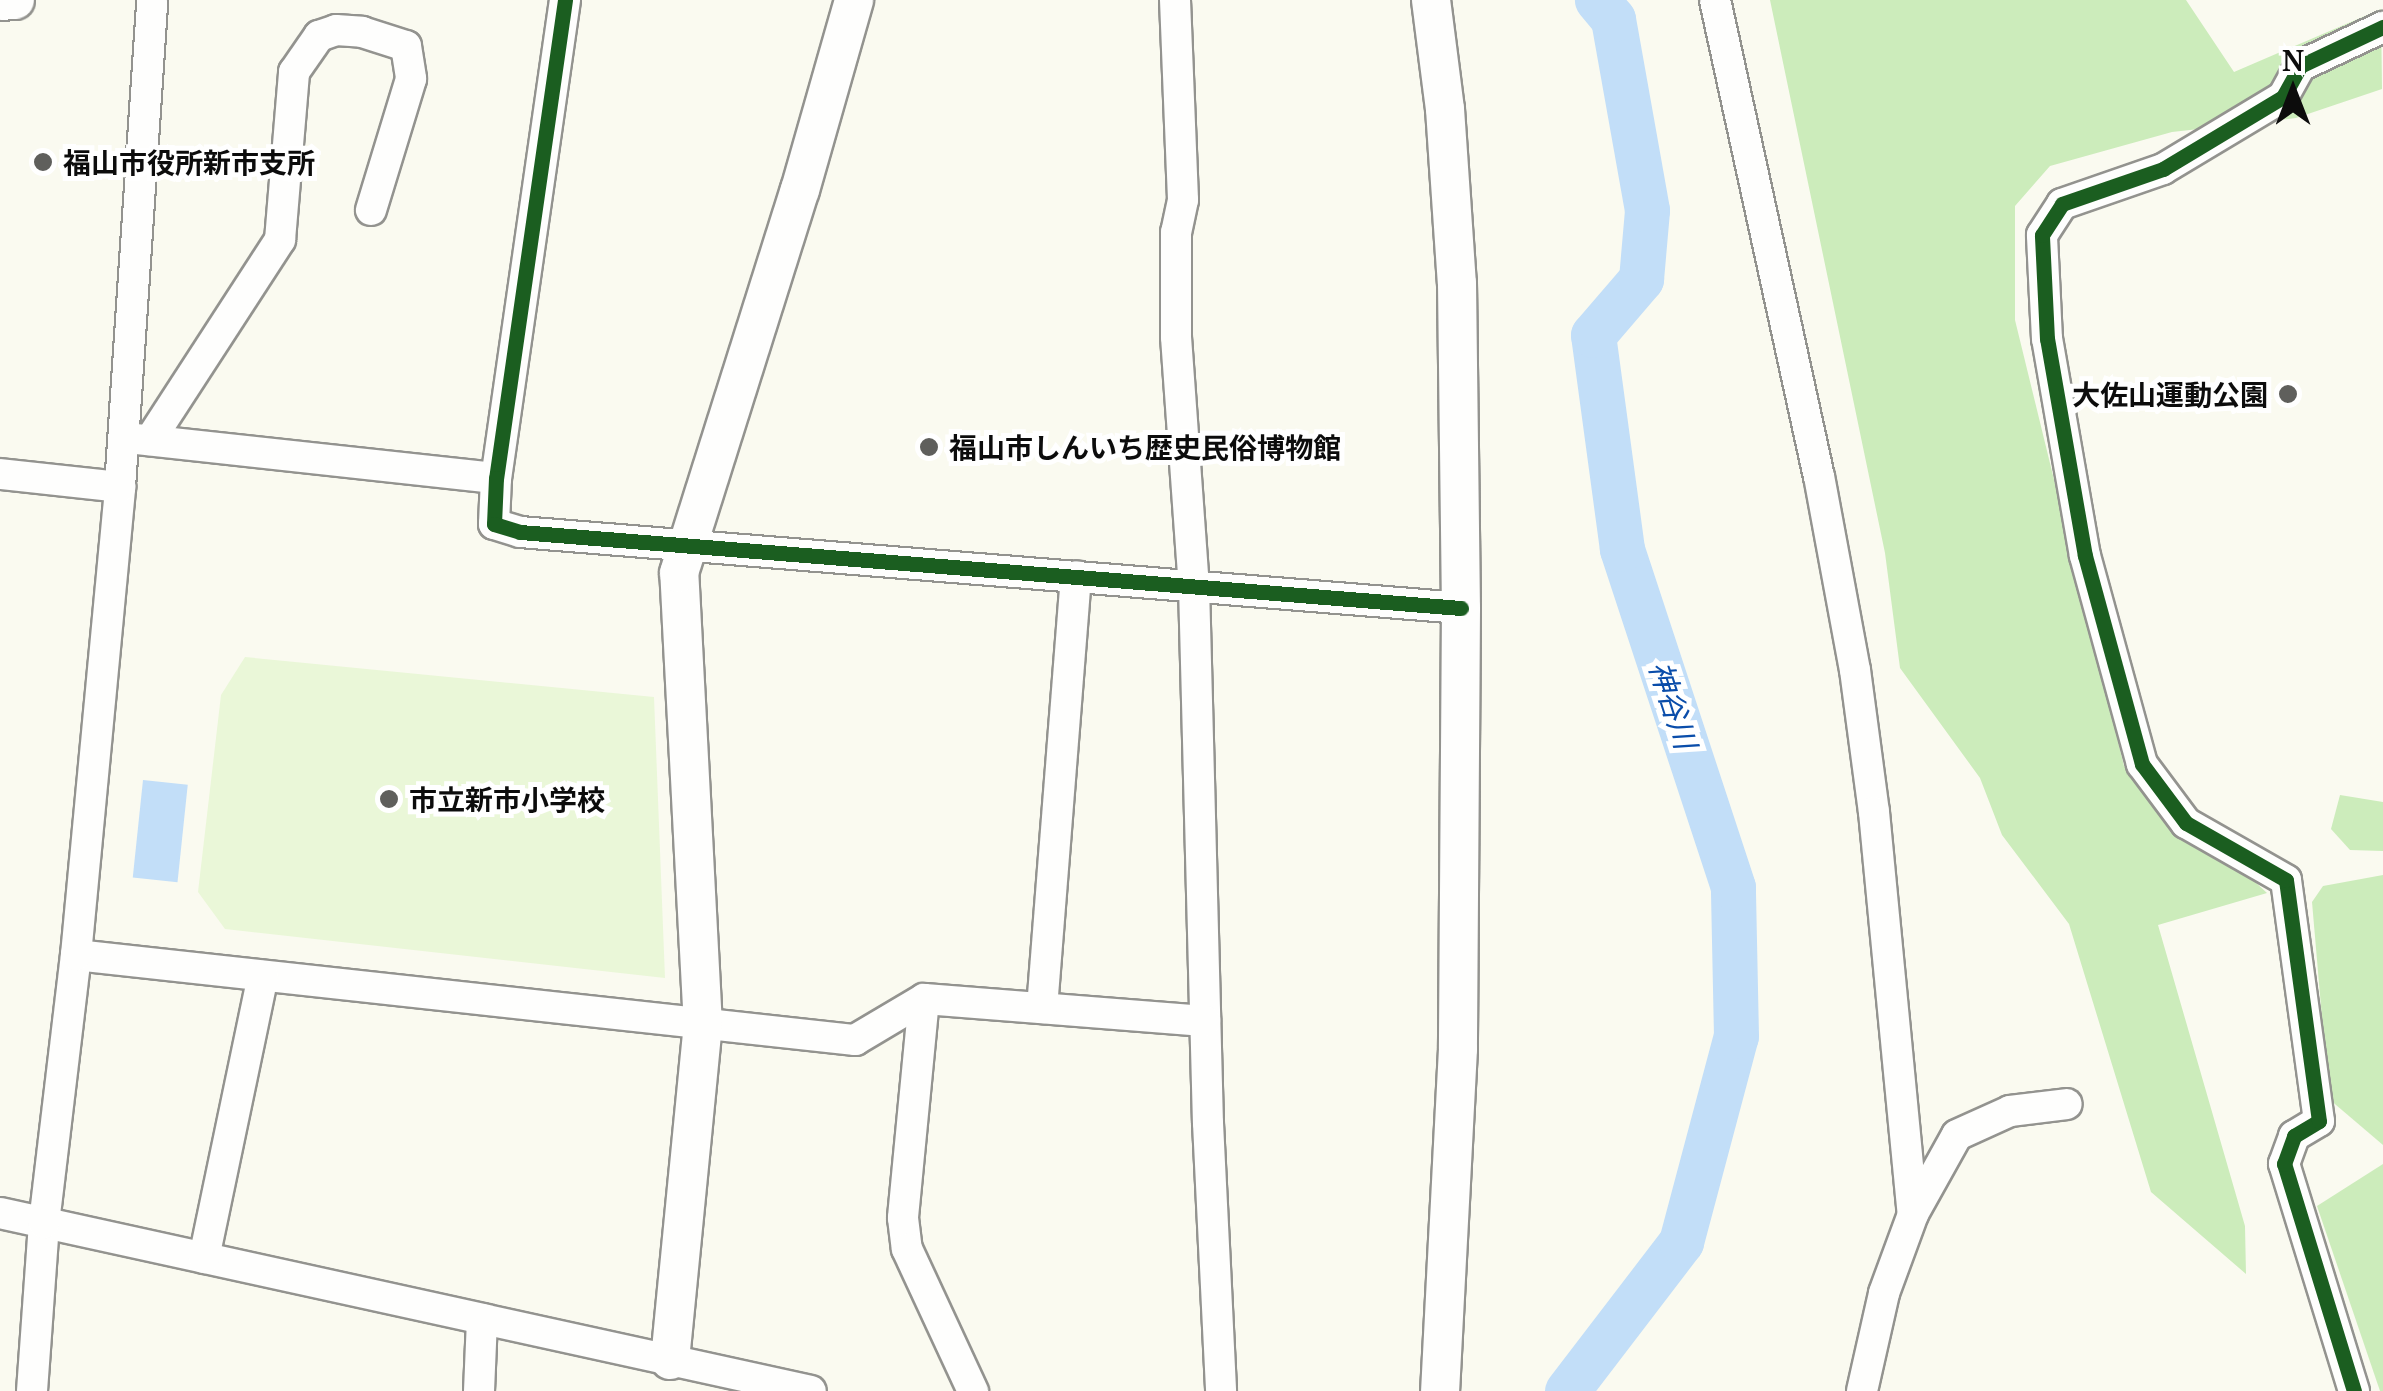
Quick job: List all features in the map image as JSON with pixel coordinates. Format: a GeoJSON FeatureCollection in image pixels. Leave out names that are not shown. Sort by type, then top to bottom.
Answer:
{"type":"FeatureCollection","features":[{"type":"Feature","properties":{"kind":"street"},"geometry":{"type":"LineString","coordinates":[[0,1],[16,0]]}},
{"type":"Feature","properties":{"kind":"street"},"geometry":{"type":"LineString","coordinates":[[137,439],[152,0]]}},
{"type":"Feature","properties":{"kind":"street"},"geometry":{"type":"LineString","coordinates":[[566,0],[496,478],[494,524],[520,532],[1460,608]]}},
{"type":"Feature","properties":{"kind":"street"},"geometry":{"type":"LineString","coordinates":[[670,1360],[702,1026],[680,573],[685,545],[800,190],[854,0]]}},
{"type":"Feature","properties":{"kind":"street"},"geometry":{"type":"LineString","coordinates":[[1176,0],[1183,200],[1176,232],[1176,336],[1194,586],[1205,1021],[1222,1391]]}},
{"type":"Feature","properties":{"kind":"street"},"geometry":{"type":"LineString","coordinates":[[1431,0],[1445,109],[1457,283],[1460,608],[1458,1049],[1440,1391]]}},
{"type":"Feature","properties":{"kind":"street"},"geometry":{"type":"LineString","coordinates":[[1715,0],[1819,476],[1854,670],[1874,812],[1913,1214]]}},
{"type":"Feature","properties":{"kind":"street"},"geometry":{"type":"LineString","coordinates":[[2354,1391],[2284,1164],[2294,1136],[2319,1121],[2286,880],[2186,823],[2142,764],[2086,556],[2047,339],[2042,235],[2062,204],[2162,169],[2283,97],[2300,66],[2383,27]]}},
{"type":"Feature","properties":{"kind":"street"},"geometry":{"type":"LineString","coordinates":[[32,1391],[44,1223],[76,954],[120,487],[137,439],[280,240],[294,72],[319,36],[336,30],[362,32],[406,46],[411,80],[372,210]]}},
{"type":"Feature","properties":{"kind":"street"},"geometry":{"type":"LineString","coordinates":[[137,439],[496,478]]}},
{"type":"Feature","properties":{"kind":"street"},"geometry":{"type":"LineString","coordinates":[[0,474],[120,487]]}},
{"type":"Feature","properties":{"kind":"street"},"geometry":{"type":"LineString","coordinates":[[1042,1008],[1076,576]]}},
{"type":"Feature","properties":{"kind":"street"},"geometry":{"type":"LineString","coordinates":[[76,954],[855,1040],[924,1000],[1205,1021]]}},
{"type":"Feature","properties":{"kind":"street"},"geometry":{"type":"LineString","coordinates":[[204,1258],[263,976]]}},
{"type":"Feature","properties":{"kind":"street"},"geometry":{"type":"LineString","coordinates":[[924,1000],[903,1218],[907,1249],[973,1391]]}},
{"type":"Feature","properties":{"kind":"street"},"geometry":{"type":"LineString","coordinates":[[1862,1391],[1884,1293],[1913,1214],[1957,1135],[2010,1111],[2067,1104]]}},
{"type":"Feature","properties":{"kind":"street"},"geometry":{"type":"LineString","coordinates":[[0,1213],[811,1391]]}},
{"type":"Feature","properties":{"kind":"street"},"geometry":{"type":"LineString","coordinates":[[479,1391],[482,1319]]}},
{"type":"Feature","properties":{"kind":"green space"},"geometry":{"type":"Polygon","coordinates":[[[1770,0],[2186,0],[2234,72],[2381,9],[2382,89],[2296,118],[2172,132],[2050,166],[2015,206],[2015,320],[2124,766],[2168,826],[2236,864],[2267,893],[2158,925],[2245,1226],[2246,1274],[2151,1192],[2069,924],[2002,835],[1980,778],[1900,668],[1885,553],[1770,0]]]}},
{"type":"Feature","properties":{"kind":"green space"},"geometry":{"type":"Polygon","coordinates":[[[245,657],[654,697],[665,978],[225,929],[198,892],[221,695],[245,657]]]}},
{"type":"Feature","properties":{"kind":"green space"},"geometry":{"type":"Polygon","coordinates":[[[2340,795],[2383,802],[2383,851],[2350,850],[2331,829],[2340,795]]]}},
{"type":"Feature","properties":{"kind":"green space"},"geometry":{"type":"Polygon","coordinates":[[[2383,875],[2383,1145],[2329,1099],[2312,902],[2323,886],[2383,875]]]}},
{"type":"Feature","properties":{"kind":"green space"},"geometry":{"type":"Polygon","coordinates":[[[2383,1164],[2383,1391],[2380,1391],[2317,1206],[2383,1164]]]}},
{"type":"Feature","properties":{"kind":"water"},"geometry":{"type":"Polygon","coordinates":[[[143,780],[188,785],[178,882],[133,877],[143,780]]]}},
{"type":"Feature","properties":{"kind":"waterway","name":"神谷川"},"geometry":{"type":"LineString","coordinates":[[1567,1391],[1681,1242],[1736,1036],[1733,887],[1622,549],[1593,335],[1641,279],[1647,210],[1613,19],[1597,0]]}},
{"type":"Feature","properties":{"kind":"cycle path"},"geometry":{"type":"LineString","coordinates":[[565,0],[496,478],[494,524],[520,532],[1461,608]]}},
{"type":"Feature","properties":{"kind":"cycle path"},"geometry":{"type":"LineString","coordinates":[[2354,1391],[2284,1164],[2294,1136],[2319,1121],[2286,880],[2186,823],[2142,764],[2085,556],[2047,339],[2042,235],[2062,204],[2163,169],[2283,97],[2300,66],[2383,27]]}},
{"type":"Feature","properties":{"kind":"place","name":"福山市役所新市支所"},"geometry":{"type":"Point","coordinates":[43,162]}},
{"type":"Feature","properties":{"kind":"place","name":"大佐山運動公園"},"geometry":{"type":"Point","coordinates":[2288,394]}},
{"type":"Feature","properties":{"kind":"place","name":"福山市しんいち歴史民俗博物館"},"geometry":{"type":"Point","coordinates":[929,447]}},
{"type":"Feature","properties":{"kind":"place","name":"市立新市小学校"},"geometry":{"type":"Point","coordinates":[389,799]}}]}
